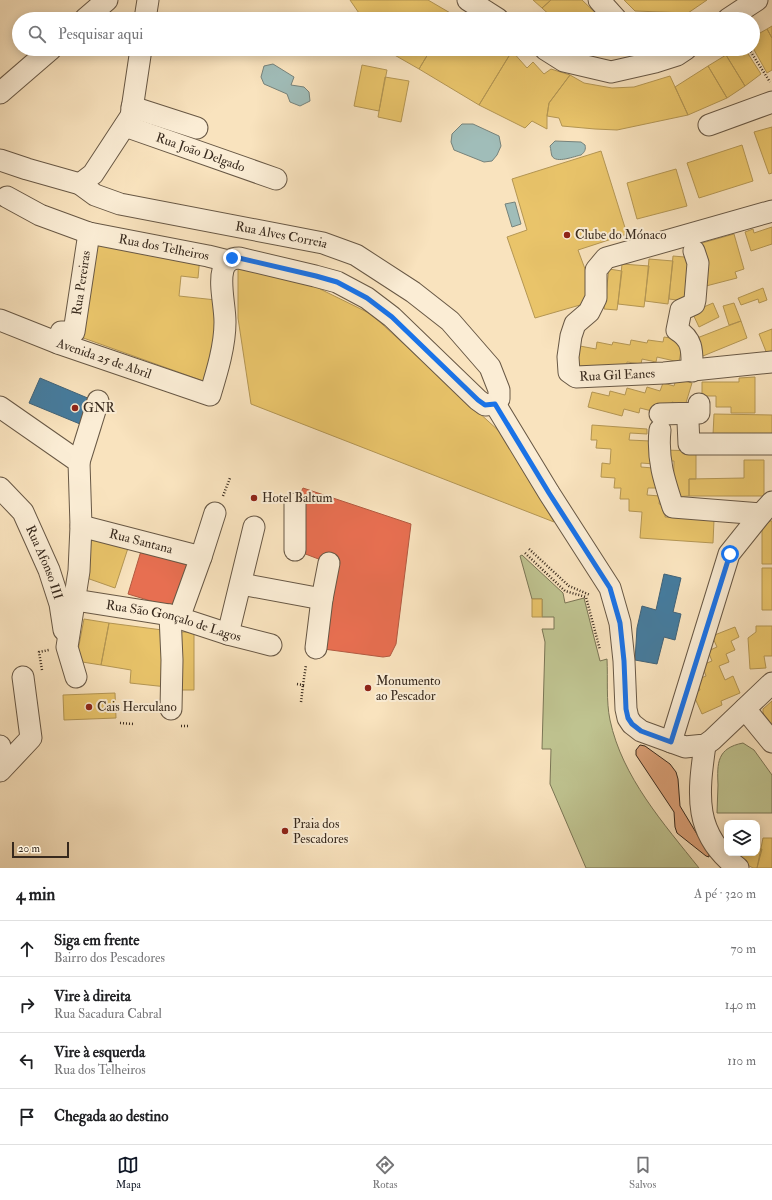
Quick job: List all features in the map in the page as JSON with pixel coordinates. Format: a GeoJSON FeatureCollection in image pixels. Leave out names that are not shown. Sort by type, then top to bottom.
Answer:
{"type":"FeatureCollection","features":[{"type":"Feature","properties":{"kind":"street"},"geometry":{"type":"LineString","coordinates":[[93,12],[107,0]]}},
{"type":"Feature","properties":{"kind":"street"},"geometry":{"type":"LineString","coordinates":[[146,12],[148,0]]}},
{"type":"Feature","properties":{"kind":"street"},"geometry":{"type":"LineString","coordinates":[[468,0],[487,12]]}},
{"type":"Feature","properties":{"kind":"street"},"geometry":{"type":"LineString","coordinates":[[599,0],[610,12]]}},
{"type":"Feature","properties":{"kind":"street"},"geometry":{"type":"LineString","coordinates":[[739,12],[757,0]]}},
{"type":"Feature","properties":{"kind":"street"},"geometry":{"type":"LineString","coordinates":[[0,93],[42,56]]}},
{"type":"Feature","properties":{"kind":"street"},"geometry":{"type":"LineString","coordinates":[[80,184],[93,174],[128,116],[140,56]]}},
{"type":"Feature","properties":{"kind":"street"},"geometry":{"type":"LineString","coordinates":[[556,56],[564,61],[611,72],[649,56]]}},
{"type":"Feature","properties":{"kind":"street"},"geometry":{"type":"LineString","coordinates":[[710,124],[772,102]]}},
{"type":"Feature","properties":{"kind":"street"},"geometry":{"type":"LineString","coordinates":[[128,116],[197,128]]}},
{"type":"Feature","properties":{"kind":"street","name":"Rua João Delgado"},"geometry":{"type":"LineString","coordinates":[[128,116],[276,179]]}},
{"type":"Feature","properties":{"kind":"street","name":"Rua Alves Correia"},"geometry":{"type":"LineString","coordinates":[[0,160],[80,184],[95,195],[120,204],[322,243],[356,255],[413,292],[450,321],[490,367],[499,390],[499,399],[495,404]]}},
{"type":"Feature","properties":{"kind":"street"},"geometry":{"type":"LineString","coordinates":[[4,202],[27,169]]}},
{"type":"Feature","properties":{"kind":"street","name":"Rua dos Telheiros"},"geometry":{"type":"LineString","coordinates":[[4,202],[89,233],[208,256],[228,262],[232,258],[239,258],[337,282],[367,298],[392,317],[478,400],[485,405],[495,404]]}},
{"type":"Feature","properties":{"kind":"street","name":"Rua Gil Eanes"},"geometry":{"type":"LineString","coordinates":[[772,211],[606,258],[596,270],[596,298],[588,312],[575,324],[571,336],[568,357],[569,372],[576,378],[697,389],[772,362]]}},
{"type":"Feature","properties":{"kind":"street","name":"Rua Pereiras"},"geometry":{"type":"LineString","coordinates":[[58,343],[61,332],[74,332],[89,233]]}},
{"type":"Feature","properties":{"kind":"street"},"geometry":{"type":"LineString","coordinates":[[659,430],[699,413],[690,344],[688,337],[678,330],[682,310],[694,304],[695,300],[698,263],[694,250]]}},
{"type":"Feature","properties":{"kind":"street","name":"Avenida 25 de Abril"},"geometry":{"type":"LineString","coordinates":[[0,320],[58,343],[210,395],[224,336],[224,310],[221,278],[223,268],[228,262]]}},
{"type":"Feature","properties":{"kind":"street"},"geometry":{"type":"LineString","coordinates":[[66,647],[79,571],[81,526],[79,462],[98,401]]}},
{"type":"Feature","properties":{"kind":"street"},"geometry":{"type":"LineString","coordinates":[[495,404],[549,493],[610,588],[620,623],[624,661],[626,709],[628,718],[632,724],[641,731],[686,747],[705,745],[772,683]]}},
{"type":"Feature","properties":{"kind":"street"},"geometry":{"type":"LineString","coordinates":[[0,407],[79,462]]}},
{"type":"Feature","properties":{"kind":"street"},"geometry":{"type":"LineString","coordinates":[[688,422],[689,444]]}},
{"type":"Feature","properties":{"kind":"street"},"geometry":{"type":"LineString","coordinates":[[659,430],[689,444],[772,444]]}},
{"type":"Feature","properties":{"kind":"street"},"geometry":{"type":"LineString","coordinates":[[659,430],[662,471],[673,507],[766,508]]}},
{"type":"Feature","properties":{"kind":"street","name":"Rua Afonso III"},"geometry":{"type":"LineString","coordinates":[[0,488],[23,512],[50,570],[60,604],[66,647],[76,677]]}},
{"type":"Feature","properties":{"kind":"street"},"geometry":{"type":"LineString","coordinates":[[295,504],[295,550]]}},
{"type":"Feature","properties":{"kind":"street"},"geometry":{"type":"LineString","coordinates":[[671,742],[730,554],[766,508]]}},
{"type":"Feature","properties":{"kind":"street"},"geometry":{"type":"LineString","coordinates":[[170,709],[174,616],[201,557],[215,513]]}},
{"type":"Feature","properties":{"kind":"street","name":"Rua Santana"},"geometry":{"type":"LineString","coordinates":[[81,526],[201,557]]}},
{"type":"Feature","properties":{"kind":"street"},"geometry":{"type":"LineString","coordinates":[[228,634],[254,527]]}},
{"type":"Feature","properties":{"kind":"street"},"geometry":{"type":"LineString","coordinates":[[311,657],[329,563]]}},
{"type":"Feature","properties":{"kind":"street"},"geometry":{"type":"LineString","coordinates":[[241,584],[322,599]]}},
{"type":"Feature","properties":{"kind":"street","name":"Rua São Gonçalo de Lagos"},"geometry":{"type":"LineString","coordinates":[[75,600],[174,616],[228,634],[271,645]]}},
{"type":"Feature","properties":{"kind":"street"},"geometry":{"type":"LineString","coordinates":[[1,769],[31,738],[23,677]]}},
{"type":"Feature","properties":{"kind":"street"},"geometry":{"type":"LineString","coordinates":[[744,709],[772,742]]}},
{"type":"Feature","properties":{"kind":"street"},"geometry":{"type":"LineString","coordinates":[[705,745],[700,780],[703,821],[718,849],[738,868]]}},
{"type":"Feature","properties":{"kind":"street"},"geometry":{"type":"LineString","coordinates":[[0,746],[1,769]]}},
{"type":"Feature","properties":{"kind":"path"},"geometry":{"type":"LineString","coordinates":[[753,56],[772,86]]}},
{"type":"Feature","properties":{"kind":"path"},"geometry":{"type":"LineString","coordinates":[[529,549],[569,586],[592,596]]}},
{"type":"Feature","properties":{"kind":"path"},"geometry":{"type":"LineString","coordinates":[[525,553],[565,591],[586,597],[600,650]]}},
{"type":"Feature","properties":{"kind":"path"},"geometry":{"type":"LineString","coordinates":[[23,677],[43,674],[39,652],[66,647]]}},
{"type":"Feature","properties":{"kind":"path"},"geometry":{"type":"LineString","coordinates":[[301,702],[303,685],[311,657]]}},
{"type":"Feature","properties":{"kind":"path"},"geometry":{"type":"LineString","coordinates":[[297,684],[303,685]]}},
{"type":"Feature","properties":{"kind":"path"},"geometry":{"type":"LineString","coordinates":[[120,723],[134,724]]}},
{"type":"Feature","properties":{"kind":"green space"},"geometry":{"type":"Polygon","coordinates":[[[522,555],[563,593],[565,603],[584,598],[600,661],[607,659],[610,720],[624,761],[646,799],[699,868],[586,868],[550,784],[551,749],[542,749],[545,642],[542,629],[554,629],[554,617],[542,617],[542,599],[532,599],[520,556],[522,555]]]}},
{"type":"Feature","properties":{"kind":"green space"},"geometry":{"type":"Polygon","coordinates":[[[743,743],[754,750],[772,775],[772,813],[717,813],[718,770],[720,758],[723,753],[734,745],[743,743]]]}},
{"type":"Feature","properties":{"kind":"water"},"geometry":{"type":"Polygon","coordinates":[[[273,64],[294,77],[291,85],[304,87],[309,92],[310,101],[300,106],[290,102],[287,94],[264,84],[261,77],[264,66],[273,64]]]}},
{"type":"Feature","properties":{"kind":"water"},"geometry":{"type":"Polygon","coordinates":[[[462,124],[473,124],[499,136],[501,146],[497,155],[492,161],[484,162],[454,150],[451,142],[452,134],[462,124]]]}},
{"type":"Feature","properties":{"kind":"water"},"geometry":{"type":"Polygon","coordinates":[[[555,141],[581,142],[585,145],[585,150],[581,155],[566,159],[557,159],[552,156],[550,146],[555,141]]]}},
{"type":"Feature","properties":{"kind":"water"},"geometry":{"type":"Polygon","coordinates":[[[515,202],[521,224],[512,227],[505,204],[515,202]]]}},
{"type":"Feature","properties":{"kind":"building: Moradias"},"geometry":{"type":"Polygon","coordinates":[[[350,0],[428,0],[449,12],[358,12],[350,0]]]}},
{"type":"Feature","properties":{"kind":"building: Moradias"},"geometry":{"type":"Polygon","coordinates":[[[533,0],[551,0],[542,8],[533,0]]]}},
{"type":"Feature","properties":{"kind":"building: Moradias"},"geometry":{"type":"Polygon","coordinates":[[[551,0],[582,0],[595,12],[546,12],[542,8],[551,0]]]}},
{"type":"Feature","properties":{"kind":"building: Moradias"},"geometry":{"type":"Polygon","coordinates":[[[624,0],[707,0],[689,12],[635,11],[624,0]]]}},
{"type":"Feature","properties":{"kind":"building: Moradias"},"geometry":{"type":"Polygon","coordinates":[[[772,26],[772,38],[767,29],[772,26]]]}},
{"type":"Feature","properties":{"kind":"building: Moradias"},"geometry":{"type":"Polygon","coordinates":[[[767,29],[772,38],[772,70],[767,73],[757,56],[760,56],[760,33],[767,29]]]}},
{"type":"Feature","properties":{"kind":"building: Moradias"},"geometry":{"type":"Polygon","coordinates":[[[396,56],[427,56],[419,69],[396,56]]]}},
{"type":"Feature","properties":{"kind":"building: Moradias"},"geometry":{"type":"Polygon","coordinates":[[[427,56],[509,56],[479,105],[419,69],[427,56]]]}},
{"type":"Feature","properties":{"kind":"building: Moradias"},"geometry":{"type":"Polygon","coordinates":[[[509,56],[516,56],[527,68],[533,62],[544,74],[551,69],[570,75],[549,103],[547,129],[532,121],[525,128],[479,105],[509,56]]]}},
{"type":"Feature","properties":{"kind":"building: Moradias"},"geometry":{"type":"Polygon","coordinates":[[[727,56],[749,56],[761,74],[745,86],[727,56]]]}},
{"type":"Feature","properties":{"kind":"building: Moradias"},"geometry":{"type":"Polygon","coordinates":[[[727,56],[745,86],[727,98],[708,66],[727,56]]]}},
{"type":"Feature","properties":{"kind":"building: Moradias"},"geometry":{"type":"Polygon","coordinates":[[[362,65],[387,70],[379,111],[354,106],[362,65]]]}},
{"type":"Feature","properties":{"kind":"building: Moradias"},"geometry":{"type":"Polygon","coordinates":[[[708,66],[727,98],[688,115],[675,87],[708,66]]]}},
{"type":"Feature","properties":{"kind":"building: Moradias"},"geometry":{"type":"Polygon","coordinates":[[[570,75],[584,83],[612,88],[634,87],[670,76],[688,115],[617,130],[562,126],[559,118],[547,116],[549,103],[570,75]]]}},
{"type":"Feature","properties":{"kind":"building: Moradias"},"geometry":{"type":"Polygon","coordinates":[[[385,77],[409,81],[401,122],[378,117],[385,77]]]}},
{"type":"Feature","properties":{"kind":"building: Moradias"},"geometry":{"type":"Polygon","coordinates":[[[772,127],[772,173],[769,174],[754,132],[772,127]]]}},
{"type":"Feature","properties":{"kind":"building: Moradias"},"geometry":{"type":"Polygon","coordinates":[[[742,145],[753,181],[699,198],[687,163],[742,145]]]}},
{"type":"Feature","properties":{"kind":"building: Moradias","name":"Clube do Mónaco"},"geometry":{"type":"Polygon","coordinates":[[[601,151],[627,234],[578,250],[588,277],[587,303],[535,318],[507,237],[527,230],[512,179],[601,151]]]}},
{"type":"Feature","properties":{"kind":"building: Moradias"},"geometry":{"type":"Polygon","coordinates":[[[676,169],[687,206],[637,219],[627,183],[676,169]]]}},
{"type":"Feature","properties":{"kind":"building: Moradias"},"geometry":{"type":"Polygon","coordinates":[[[772,227],[772,244],[751,251],[745,232],[753,229],[754,233],[772,227]]]}},
{"type":"Feature","properties":{"kind":"building: Moradias"},"geometry":{"type":"Polygon","coordinates":[[[734,234],[744,269],[735,272],[737,278],[706,286],[695,245],[734,234]]]}},
{"type":"Feature","properties":{"kind":"building: Moradias"},"geometry":{"type":"Polygon","coordinates":[[[90,236],[200,256],[198,278],[181,276],[179,296],[216,300],[217,331],[206,382],[75,335],[90,236]]]}},
{"type":"Feature","properties":{"kind":"building: Moradias"},"geometry":{"type":"Polygon","coordinates":[[[673,256],[696,258],[692,302],[669,299],[673,256]]]}},
{"type":"Feature","properties":{"kind":"building: Moradias"},"geometry":{"type":"Polygon","coordinates":[[[649,259],[673,261],[668,304],[645,301],[649,259]]]}},
{"type":"Feature","properties":{"kind":"building: Moradias"},"geometry":{"type":"Polygon","coordinates":[[[238,264],[321,285],[320,289],[371,314],[500,432],[554,522],[251,404],[238,318],[238,264]]]}},
{"type":"Feature","properties":{"kind":"building: Moradias"},"geometry":{"type":"Polygon","coordinates":[[[622,264],[649,266],[644,307],[618,304],[622,264]]]}},
{"type":"Feature","properties":{"kind":"building: Moradias"},"geometry":{"type":"Polygon","coordinates":[[[609,269],[622,271],[617,310],[604,309],[609,269]]]}},
{"type":"Feature","properties":{"kind":"building: Moradias"},"geometry":{"type":"Polygon","coordinates":[[[763,288],[767,300],[759,303],[758,299],[741,305],[738,298],[763,288]]]}},
{"type":"Feature","properties":{"kind":"building: Moradias"},"geometry":{"type":"Polygon","coordinates":[[[713,303],[719,317],[699,327],[692,312],[713,303]]]}},
{"type":"Feature","properties":{"kind":"building: Moradias"},"geometry":{"type":"Polygon","coordinates":[[[734,303],[741,321],[729,325],[723,306],[734,303]]]}},
{"type":"Feature","properties":{"kind":"building: Moradias"},"geometry":{"type":"Polygon","coordinates":[[[741,321],[747,338],[703,356],[697,338],[741,321]]]}},
{"type":"Feature","properties":{"kind":"building: Moradias"},"geometry":{"type":"Polygon","coordinates":[[[772,329],[772,352],[767,354],[759,334],[772,329]]]}},
{"type":"Feature","properties":{"kind":"building: Moradias"},"geometry":{"type":"Polygon","coordinates":[[[664,337],[683,340],[679,362],[657,357],[656,362],[642,359],[641,364],[627,362],[626,369],[575,371],[580,346],[596,349],[597,342],[612,345],[613,342],[630,345],[631,340],[647,343],[648,340],[663,342],[664,337]]]}},
{"type":"Feature","properties":{"kind":"building: Moradias"},"geometry":{"type":"Polygon","coordinates":[[[755,377],[755,413],[731,413],[731,407],[716,407],[716,396],[702,396],[702,382],[739,382],[739,378],[755,377]]]}},
{"type":"Feature","properties":{"kind":"building: Moradias"},"geometry":{"type":"Polygon","coordinates":[[[676,379],[692,383],[685,406],[672,402],[670,409],[656,412],[640,408],[639,413],[624,409],[622,416],[588,407],[592,392],[609,396],[610,391],[625,395],[627,388],[645,393],[647,387],[660,391],[663,383],[674,386],[676,379]]]}},
{"type":"Feature","properties":{"kind":"building: Moradias"},"geometry":{"type":"Polygon","coordinates":[[[714,414],[772,415],[772,435],[713,435],[714,414]]]}},
{"type":"Feature","properties":{"kind":"building: Moradias"},"geometry":{"type":"Polygon","coordinates":[[[592,425],[647,429],[647,434],[630,433],[629,440],[650,441],[655,464],[641,463],[641,467],[653,468],[653,477],[660,477],[659,488],[648,488],[647,495],[660,496],[659,504],[666,505],[665,517],[714,520],[713,543],[640,538],[642,512],[629,511],[629,499],[620,499],[621,488],[614,488],[615,478],[601,477],[602,463],[610,464],[611,449],[596,448],[597,440],[591,440],[592,425]]]}},
{"type":"Feature","properties":{"kind":"building: Moradias"},"geometry":{"type":"Polygon","coordinates":[[[664,450],[696,451],[696,479],[689,479],[689,496],[673,497],[674,461],[663,461],[664,450]]]}},
{"type":"Feature","properties":{"kind":"building: Moradias"},"geometry":{"type":"Polygon","coordinates":[[[744,460],[764,460],[764,496],[689,496],[689,479],[744,478],[744,460]]]}},
{"type":"Feature","properties":{"kind":"building: Moradias"},"geometry":{"type":"Polygon","coordinates":[[[762,521],[772,521],[772,564],[762,564],[762,521]]]}},
{"type":"Feature","properties":{"kind":"building: Moradias"},"geometry":{"type":"Polygon","coordinates":[[[86,534],[129,545],[115,588],[81,576],[86,534]]]}},
{"type":"Feature","properties":{"kind":"building: Moradias"},"geometry":{"type":"Polygon","coordinates":[[[762,568],[772,568],[772,610],[762,610],[762,568]]]}},
{"type":"Feature","properties":{"kind":"building: Moradias"},"geometry":{"type":"Polygon","coordinates":[[[532,599],[542,599],[542,617],[532,617],[532,599]]]}},
{"type":"Feature","properties":{"kind":"building: Moradias"},"geometry":{"type":"Polygon","coordinates":[[[84,619],[109,623],[101,665],[76,661],[84,619]]]}},
{"type":"Feature","properties":{"kind":"building: Moradias"},"geometry":{"type":"Polygon","coordinates":[[[109,623],[170,631],[167,687],[130,683],[131,670],[101,665],[109,623]]]}},
{"type":"Feature","properties":{"kind":"building: Moradias"},"geometry":{"type":"Polygon","coordinates":[[[756,626],[772,626],[772,656],[764,656],[766,668],[750,669],[748,638],[756,632],[756,626]]]}},
{"type":"Feature","properties":{"kind":"building: Moradias"},"geometry":{"type":"Polygon","coordinates":[[[735,627],[739,637],[731,641],[735,650],[726,654],[729,662],[719,666],[725,680],[733,676],[740,693],[721,701],[722,705],[702,714],[693,694],[700,690],[696,680],[706,676],[702,665],[712,661],[708,651],[717,647],[712,636],[735,627]]]}},
{"type":"Feature","properties":{"kind":"building: Moradias"},"geometry":{"type":"Polygon","coordinates":[[[174,632],[194,632],[194,690],[174,690],[174,632]]]}},
{"type":"Feature","properties":{"kind":"building: Moradias","name":"Cais Herculano"},"geometry":{"type":"Polygon","coordinates":[[[115,693],[116,718],[64,720],[63,695],[115,693]]]}},
{"type":"Feature","properties":{"kind":"building: Moradias"},"geometry":{"type":"Polygon","coordinates":[[[772,701],[772,725],[763,717],[763,709],[772,701]]]}},
{"type":"Feature","properties":{"kind":"building: Moradias"},"geometry":{"type":"Polygon","coordinates":[[[763,838],[772,838],[772,868],[757,868],[763,838]]]}},
{"type":"Feature","properties":{"kind":"building: Moradias"},"geometry":{"type":"Polygon","coordinates":[[[760,849],[762,849],[757,868],[753,868],[734,856],[760,856],[760,849]]]}},
{"type":"Feature","properties":{"kind":"building: Comércio"},"geometry":{"type":"Polygon","coordinates":[[[303,488],[411,524],[396,644],[390,656],[383,657],[316,648],[329,563],[295,550],[295,504],[303,488]]]}},
{"type":"Feature","properties":{"kind":"building: Comércio"},"geometry":{"type":"Polygon","coordinates":[[[141,551],[190,566],[177,609],[128,594],[141,551]]]}},
{"type":"Feature","properties":{"kind":"building: Público"},"geometry":{"type":"Polygon","coordinates":[[[40,378],[90,399],[80,424],[29,403],[40,378]]]}},
{"type":"Feature","properties":{"kind":"building: Público"},"geometry":{"type":"Polygon","coordinates":[[[664,574],[681,578],[673,612],[681,614],[675,640],[664,637],[657,664],[635,660],[637,628],[642,606],[656,610],[664,574]]]}},
{"type":"Feature","properties":{"kind":"building: Outros"},"geometry":{"type":"Polygon","coordinates":[[[640,745],[645,746],[670,764],[676,772],[680,806],[709,854],[709,857],[677,833],[674,812],[636,755],[636,750],[640,745]]]}},
{"type":"Feature","properties":{"kind":"place","name":"Clube do Mónaco"},"geometry":{"type":"Point","coordinates":[567,235]}},
{"type":"Feature","properties":{"kind":"place","name":"GNR"},"geometry":{"type":"Point","coordinates":[75,408]}},
{"type":"Feature","properties":{"kind":"place","name":"Hotel Baltum"},"geometry":{"type":"Point","coordinates":[254,498]}},
{"type":"Feature","properties":{"kind":"place","name":"Monumento ao Pescador"},"geometry":{"type":"Point","coordinates":[368,688]}},
{"type":"Feature","properties":{"kind":"place","name":"Cais Herculano"},"geometry":{"type":"Point","coordinates":[89,707]}},
{"type":"Feature","properties":{"kind":"place","name":"Praia dos Pescadores"},"geometry":{"type":"Point","coordinates":[285,831]}},
{"type":"Feature","properties":{"kind":"route"},"geometry":{"type":"LineString","coordinates":[[232,258],[239,258],[337,282],[367,298],[392,317],[478,400],[485,405],[495,404],[549,493],[610,588],[620,623],[627,714],[632,724],[641,731],[671,742],[730,554]]}}]}
